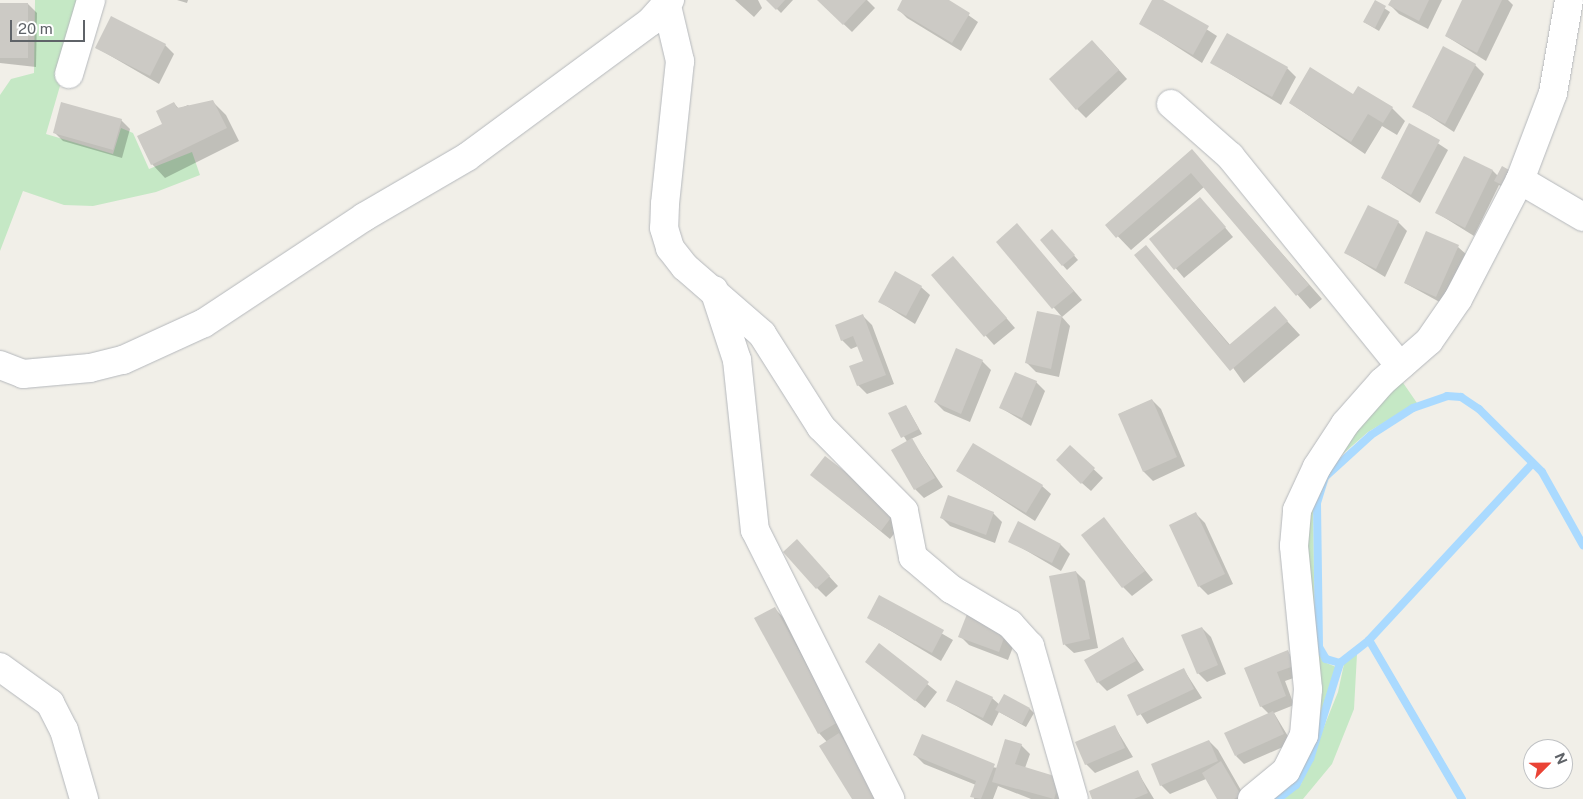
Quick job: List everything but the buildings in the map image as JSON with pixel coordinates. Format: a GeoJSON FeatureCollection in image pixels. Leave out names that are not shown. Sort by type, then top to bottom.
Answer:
{"type":"FeatureCollection","features":[{"type":"Feature","properties":{"kind":"street"},"geometry":{"type":"LineString","coordinates":[[69,74],[91,0]]}},
{"type":"Feature","properties":{"kind":"street"},"geometry":{"type":"LineString","coordinates":[[1252,799],[1286,772],[1304,735],[1308,689],[1294,546],[1297,510],[1317,467],[1345,424],[1400,366],[1429,340],[1458,300],[1520,180],[1552,93],[1569,0]]}},
{"type":"Feature","properties":{"kind":"street"},"geometry":{"type":"LineString","coordinates":[[0,366],[23,374],[90,368],[123,360],[204,323],[364,217],[467,157],[668,3],[680,61],[664,228],[670,248],[684,267],[714,290],[762,334],[821,427],[904,511],[912,557],[951,588],[1010,624],[1030,646],[1074,799]]}},
{"type":"Feature","properties":{"kind":"street"},"geometry":{"type":"LineString","coordinates":[[1171,104],[1230,156],[1400,366]]}},
{"type":"Feature","properties":{"kind":"street"},"geometry":{"type":"LineString","coordinates":[[1520,180],[1583,216]]}},
{"type":"Feature","properties":{"kind":"street"},"geometry":{"type":"LineString","coordinates":[[714,290],[739,376],[755,530],[890,799]]}},
{"type":"Feature","properties":{"kind":"street"},"geometry":{"type":"LineString","coordinates":[[0,667],[50,703],[64,730],[84,799]]}},
{"type":"Feature","properties":{"kind":"green space"},"geometry":{"type":"Polygon","coordinates":[[[35,0],[85,0],[46,134],[113,154],[121,128],[133,133],[149,169],[192,152],[200,175],[156,192],[93,206],[64,205],[23,191],[0,251],[0,95],[11,79],[34,73],[35,0]]]}},
{"type":"Feature","properties":{"kind":"green space"},"geometry":{"type":"Polygon","coordinates":[[[1397,374],[1417,403],[1368,432],[1329,466],[1313,501],[1315,648],[1324,662],[1336,667],[1306,761],[1293,784],[1275,799],[1260,799],[1289,775],[1310,730],[1311,686],[1299,551],[1306,500],[1350,428],[1397,374]]]}},
{"type":"Feature","properties":{"kind":"green space"},"geometry":{"type":"Polygon","coordinates":[[[1357,654],[1354,709],[1332,764],[1303,799],[1283,799],[1301,784],[1338,692],[1344,664],[1357,654]]]}},
{"type":"Feature","properties":{"kind":"waterway"},"geometry":{"type":"LineString","coordinates":[[1340,663],[1326,659],[1319,647],[1317,503],[1325,477],[1371,435],[1413,408],[1447,396],[1461,397],[1479,409],[1542,472],[1583,545]]}},
{"type":"Feature","properties":{"kind":"waterway"},"geometry":{"type":"LineString","coordinates":[[1278,799],[1296,785],[1310,759],[1340,663],[1369,640],[1531,465]]}},
{"type":"Feature","properties":{"kind":"waterway"},"geometry":{"type":"LineString","coordinates":[[1369,640],[1462,799]]}}]}
